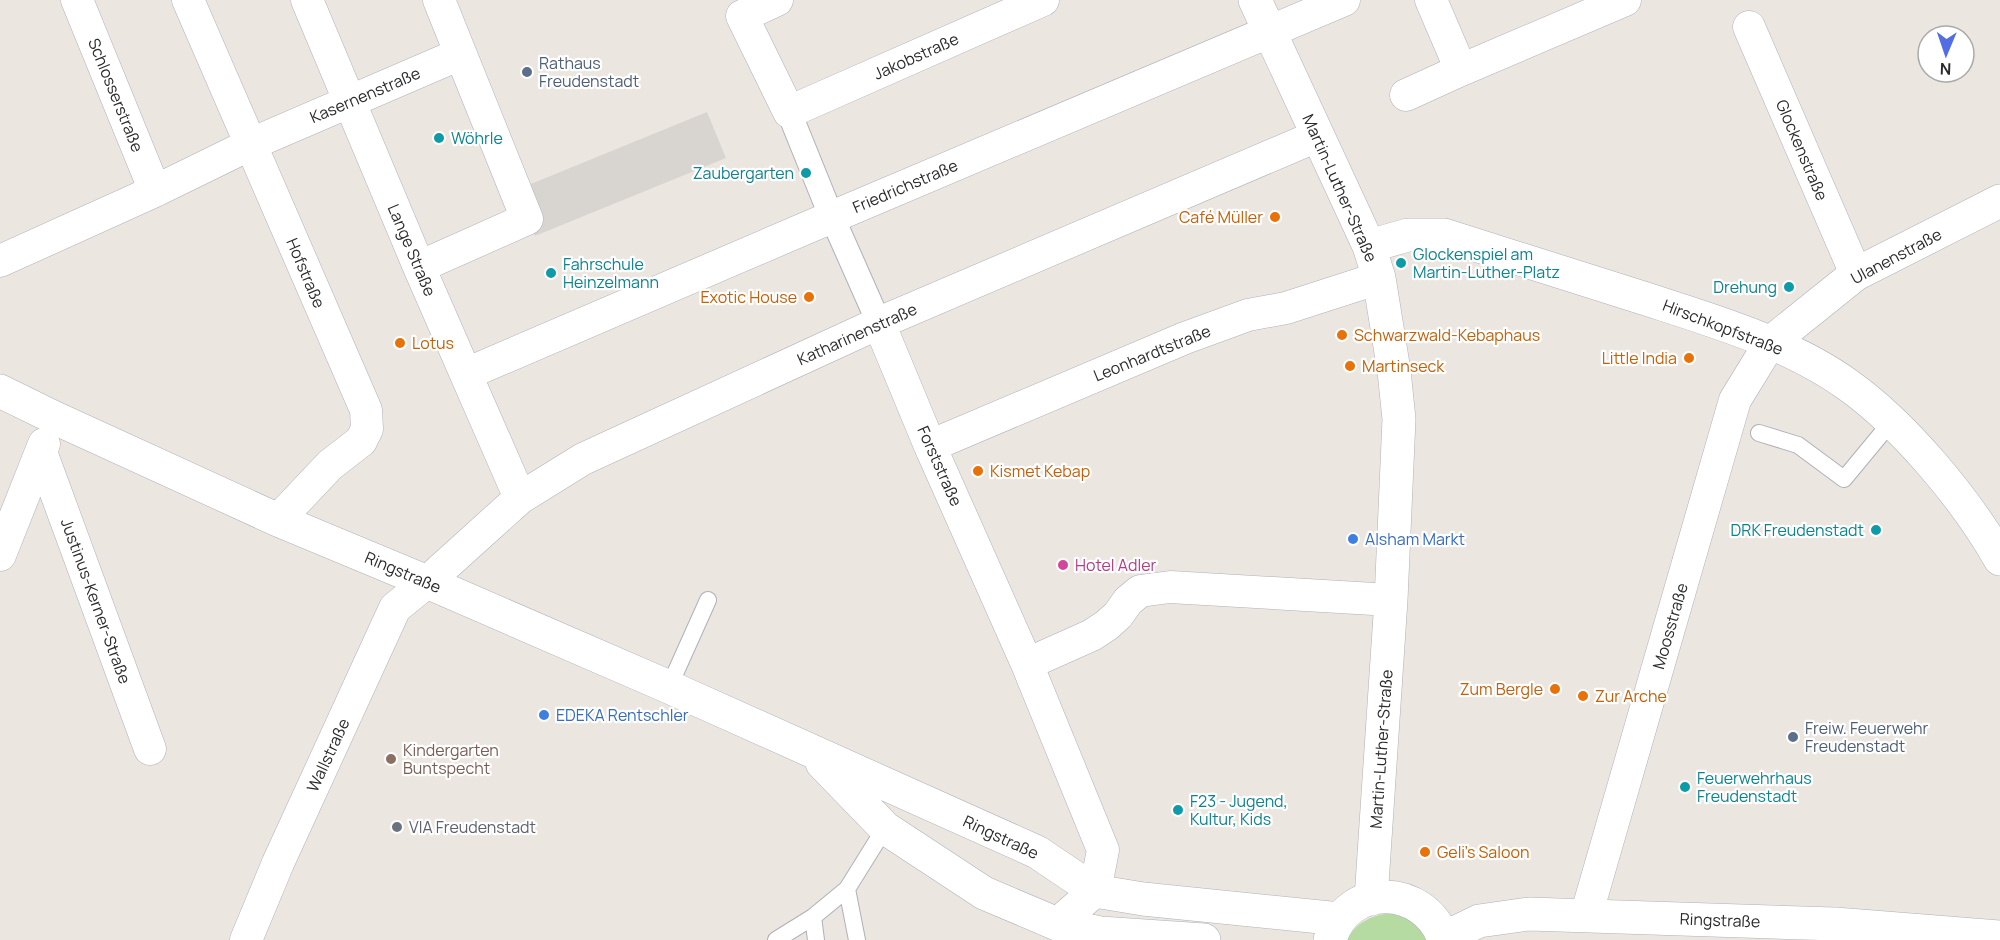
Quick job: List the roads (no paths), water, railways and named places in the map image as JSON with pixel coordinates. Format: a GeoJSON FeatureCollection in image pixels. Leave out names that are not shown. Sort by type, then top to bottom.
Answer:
{"type":"FeatureCollection","features":[{"type":"Feature","properties":{"kind":"main road","name":"Martin-Luther-Straße"},"geometry":{"type":"LineString","coordinates":[[1255,0],[1369,246],[1379,278],[1394,371],[1399,418],[1391,600],[1371,899]]}},
{"type":"Feature","properties":{"kind":"main road","name":"Ulanenstraße"},"geometry":{"type":"LineString","coordinates":[[1770,343],[1856,274],[2000,201]]}},
{"type":"Feature","properties":{"kind":"main road","name":"Hirschkopfstraße"},"geometry":{"type":"LineString","coordinates":[[1369,246],[1408,235],[1444,235],[1687,312],[1770,343],[1812,363],[1848,385],[1892,421],[1940,474],[1988,538],[2000,559]]}},
{"type":"Feature","properties":{"kind":"main road","name":"Ringstraße"},"geometry":{"type":"LineString","coordinates":[[0,391],[278,520],[669,687],[1037,852],[1095,891],[1335,929]]}},
{"type":"Feature","properties":{"kind":"main road","name":"Ringstraße"},"geometry":{"type":"LineString","coordinates":[[809,749],[885,828],[984,893],[1053,932],[1098,937],[1204,940]]}},
{"type":"Feature","properties":{"kind":"main road"},"geometry":{"type":"LineString","coordinates":[[1335,929],[1349,910],[1371,899],[1389,897],[1407,900],[1423,909],[1436,922],[1444,939]]}},
{"type":"Feature","properties":{"kind":"main road","name":"Ringstraße"},"geometry":{"type":"LineString","coordinates":[[1444,939],[1479,921],[1529,914],[1835,924],[2000,937]]}},
{"type":"Feature","properties":{"kind":"street","name":"Schlosserstraße"},"geometry":{"type":"LineString","coordinates":[[77,0],[155,191]]}},
{"type":"Feature","properties":{"kind":"street","name":"Hofstraße"},"geometry":{"type":"LineString","coordinates":[[188,0],[366,410],[367,429],[361,441],[330,465],[278,520]]}},
{"type":"Feature","properties":{"kind":"street","name":"Lange Straße"},"geometry":{"type":"LineString","coordinates":[[308,0],[419,267],[520,498]]}},
{"type":"Feature","properties":{"kind":"street"},"geometry":{"type":"LineString","coordinates":[[419,267],[527,219],[440,0]]}},
{"type":"Feature","properties":{"kind":"street"},"geometry":{"type":"LineString","coordinates":[[740,8],[777,0]]}},
{"type":"Feature","properties":{"kind":"street","name":"Jakobstraße"},"geometry":{"type":"LineString","coordinates":[[789,112],[1043,0]]}},
{"type":"Feature","properties":{"kind":"street","name":"Friedrichstraße"},"geometry":{"type":"LineString","coordinates":[[466,374],[832,216],[1344,0]]}},
{"type":"Feature","properties":{"kind":"street"},"geometry":{"type":"LineString","coordinates":[[1431,0],[1461,70]]}},
{"type":"Feature","properties":{"kind":"street"},"geometry":{"type":"LineString","coordinates":[[1406,95],[1625,0]]}},
{"type":"Feature","properties":{"kind":"street","name":"Forststraße"},"geometry":{"type":"LineString","coordinates":[[740,8],[789,112],[930,446],[1027,664],[1103,850],[1095,891]]}},
{"type":"Feature","properties":{"kind":"street","name":"Glockenstraße"},"geometry":{"type":"LineString","coordinates":[[1749,27],[1856,274]]}},
{"type":"Feature","properties":{"kind":"street","name":"Kasernenstraße"},"geometry":{"type":"LineString","coordinates":[[0,261],[155,191],[250,144],[460,54]]}},
{"type":"Feature","properties":{"kind":"street","name":"Katharinenstraße"},"geometry":{"type":"LineString","coordinates":[[427,582],[520,498],[583,459],[879,323],[1317,136]]}},
{"type":"Feature","properties":{"kind":"street","name":"Leonhardtstraße"},"geometry":{"type":"LineString","coordinates":[[930,446],[1185,338],[1248,315],[1286,308],[1379,278]]}},
{"type":"Feature","properties":{"kind":"street","name":"Moosstraße"},"geometry":{"type":"LineString","coordinates":[[1586,916],[1735,400],[1770,343]]}},
{"type":"Feature","properties":{"kind":"street"},"geometry":{"type":"LineString","coordinates":[[0,555],[55,418]]}},
{"type":"Feature","properties":{"kind":"street","name":"Justinus-Kerner-Straße"},"geometry":{"type":"LineString","coordinates":[[41,452],[150,749]]}},
{"type":"Feature","properties":{"kind":"street","name":"Wallstraße"},"geometry":{"type":"LineString","coordinates":[[246,940],[278,863],[395,608],[427,582]]}},
{"type":"Feature","properties":{"kind":"street"},"geometry":{"type":"LineString","coordinates":[[1027,664],[1092,635],[1113,620],[1128,601],[1140,591],[1170,587],[1391,600]]}},
{"type":"Feature","properties":{"kind":"street"},"geometry":{"type":"LineString","coordinates":[[885,828],[887,785]]}},
{"type":"Feature","properties":{"kind":"street"},"geometry":{"type":"LineString","coordinates":[[1053,932],[1095,891]]}},
{"type":"Feature","properties":{"kind":"lane"},"geometry":{"type":"LineString","coordinates":[[1760,433],[1798,445],[1844,479],[1892,421]]}},
{"type":"Feature","properties":{"kind":"lane"},"geometry":{"type":"LineString","coordinates":[[669,687],[708,600]]}},
{"type":"Feature","properties":{"kind":"lane"},"geometry":{"type":"LineString","coordinates":[[776,940],[813,917],[847,889],[885,828]]}},
{"type":"Feature","properties":{"kind":"lane"},"geometry":{"type":"LineString","coordinates":[[847,889],[857,940]]}},
{"type":"Feature","properties":{"kind":"lane"},"geometry":{"type":"LineString","coordinates":[[813,917],[816,940]]}},
{"type":"Feature","properties":{"kind":"place","name":"Rathaus Freudenstadt"},"geometry":{"type":"Point","coordinates":[527,72]}},
{"type":"Feature","properties":{"kind":"place","name":"Wöhrle"},"geometry":{"type":"Point","coordinates":[439,138]}},
{"type":"Feature","properties":{"kind":"place","name":"Zaubergarten"},"geometry":{"type":"Point","coordinates":[806,173]}},
{"type":"Feature","properties":{"kind":"place","name":"Café Müller"},"geometry":{"type":"Point","coordinates":[1275,217]}},
{"type":"Feature","properties":{"kind":"place","name":"Glockenspiel am Martin-Luther-Platz"},"geometry":{"type":"Point","coordinates":[1401,263]}},
{"type":"Feature","properties":{"kind":"place","name":"Fahrschule Heinzelmann"},"geometry":{"type":"Point","coordinates":[551,273]}},
{"type":"Feature","properties":{"kind":"place","name":"Drehung"},"geometry":{"type":"Point","coordinates":[1789,287]}},
{"type":"Feature","properties":{"kind":"place","name":"Exotic House"},"geometry":{"type":"Point","coordinates":[809,297]}},
{"type":"Feature","properties":{"kind":"place","name":"Schwarzwald-Kebaphaus"},"geometry":{"type":"Point","coordinates":[1342,335]}},
{"type":"Feature","properties":{"kind":"place","name":"Lotus"},"geometry":{"type":"Point","coordinates":[400,343]}},
{"type":"Feature","properties":{"kind":"place","name":"Little India"},"geometry":{"type":"Point","coordinates":[1689,358]}},
{"type":"Feature","properties":{"kind":"place","name":"Martinseck"},"geometry":{"type":"Point","coordinates":[1350,366]}},
{"type":"Feature","properties":{"kind":"place","name":"Kismet Kebap"},"geometry":{"type":"Point","coordinates":[978,471]}},
{"type":"Feature","properties":{"kind":"place","name":"DRK Freudenstadt"},"geometry":{"type":"Point","coordinates":[1876,530]}},
{"type":"Feature","properties":{"kind":"place","name":"Alsham Markt"},"geometry":{"type":"Point","coordinates":[1353,539]}},
{"type":"Feature","properties":{"kind":"place","name":"Hotel Adler"},"geometry":{"type":"Point","coordinates":[1063,565]}},
{"type":"Feature","properties":{"kind":"place","name":"Zum Bergle"},"geometry":{"type":"Point","coordinates":[1555,689]}},
{"type":"Feature","properties":{"kind":"place","name":"Zur Arche"},"geometry":{"type":"Point","coordinates":[1583,696]}},
{"type":"Feature","properties":{"kind":"place","name":"EDEKA Rentschler"},"geometry":{"type":"Point","coordinates":[544,715]}},
{"type":"Feature","properties":{"kind":"place","name":"Freiw. Feuerwehr Freudenstadt"},"geometry":{"type":"Point","coordinates":[1793,737]}},
{"type":"Feature","properties":{"kind":"place","name":"Kindergarten Buntspecht"},"geometry":{"type":"Point","coordinates":[391,759]}},
{"type":"Feature","properties":{"kind":"place","name":"Feuerwehrhaus Freudenstadt"},"geometry":{"type":"Point","coordinates":[1685,787]}},
{"type":"Feature","properties":{"kind":"place","name":"F23 - Jugend, Kultur, Kids"},"geometry":{"type":"Point","coordinates":[1178,810]}},
{"type":"Feature","properties":{"kind":"place","name":"VIA Freudenstadt"},"geometry":{"type":"Point","coordinates":[397,827]}},
{"type":"Feature","properties":{"kind":"place","name":"Geli's Saloon"},"geometry":{"type":"Point","coordinates":[1425,852]}}]}
